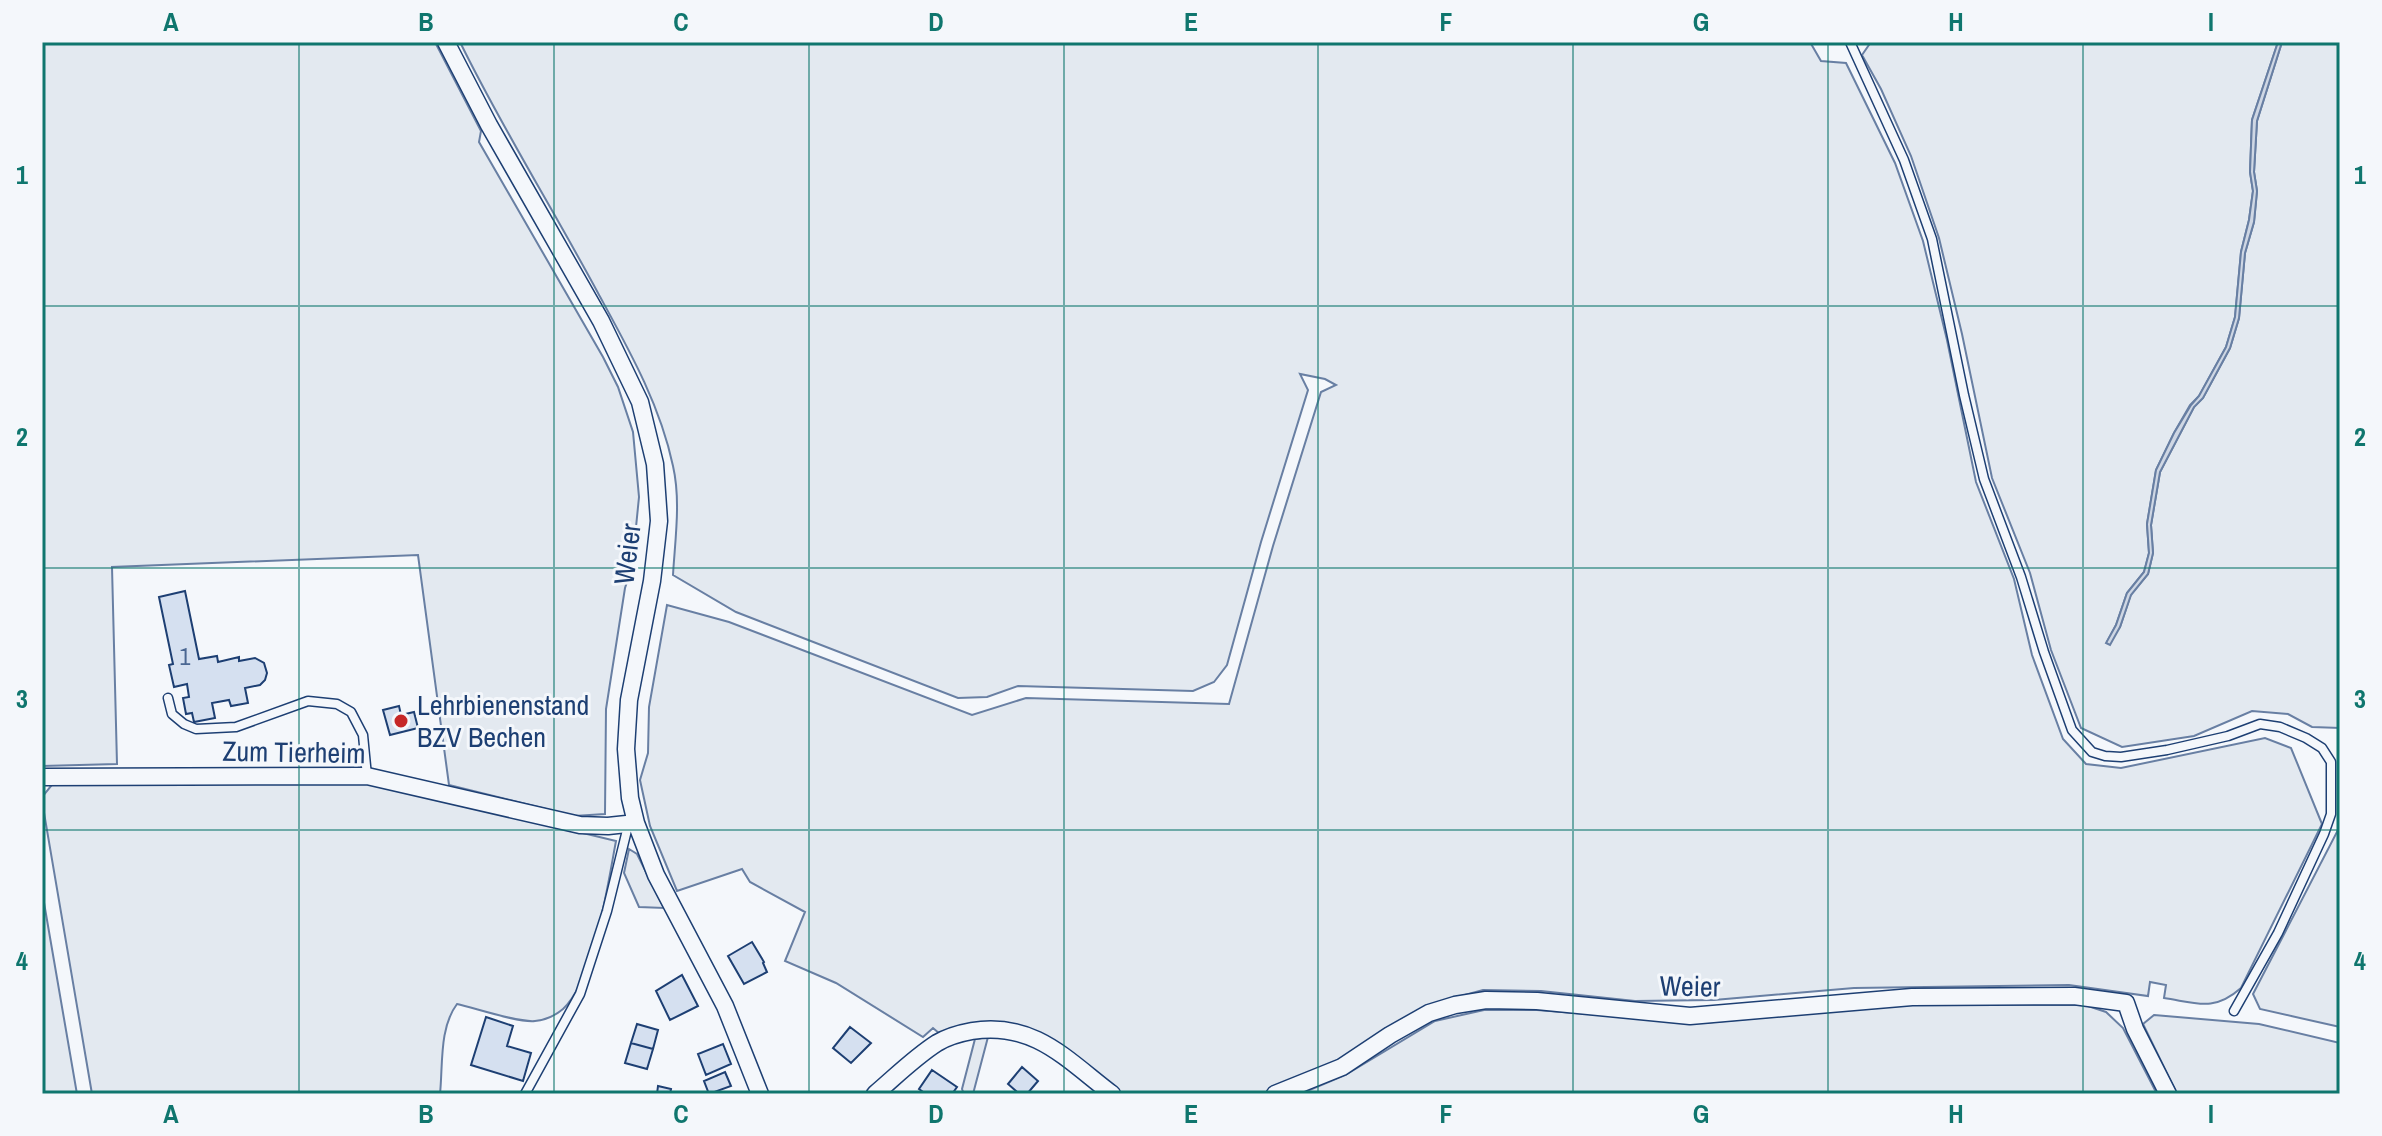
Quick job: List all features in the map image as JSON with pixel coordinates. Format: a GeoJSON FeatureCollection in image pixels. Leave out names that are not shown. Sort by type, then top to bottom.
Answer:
{"type":"FeatureCollection","features":[{"type":"Feature","properties":{"kind":"street","name":"Weier"},"geometry":{"type":"LineString","coordinates":[[446,42],[489,125],[601,321],[640,402],[655,464],[659,521],[652,581],[629,700],[626,749],[632,825],[725,1006],[760,1094]]}},
{"type":"Feature","properties":{"kind":"street","name":"Zum Tierheim"},"geometry":{"type":"LineString","coordinates":[[42,777],[367,776],[580,825],[632,825]]}},
{"type":"Feature","properties":{"kind":"street","name":"Weier"},"geometry":{"type":"LineString","coordinates":[[1275,1094],[1342,1067],[1429,1013],[1486,1000],[1537,1001],[1690,1016],[1912,997],[2074,996],[2126,1003],[2135,1029],[2168,1094]]}},
{"type":"Feature","properties":{"kind":"street"},"geometry":{"type":"LineString","coordinates":[[875,1094],[938,1043],[966,1032],[990,1028],[1017,1031],[1056,1050],[1112,1094]]}},
{"type":"Feature","properties":{"kind":"lane"},"geometry":{"type":"LineString","coordinates":[[1850,42],[1904,160],[1932,239],[1984,479],[2021,577],[2072,730],[2092,752],[2121,757],[2228,736],[2260,724],[2280,727],[2306,738],[2322,748],[2331,762],[2331,814],[2328,824],[2278,933],[2234,1011]]}},
{"type":"Feature","properties":{"kind":"lane"},"geometry":{"type":"LineString","coordinates":[[168,698],[172,714],[196,729],[236,727],[308,701],[337,704],[351,712],[363,735],[367,776]]}},
{"type":"Feature","properties":{"kind":"lane"},"geometry":{"type":"LineString","coordinates":[[525,1094],[580,994],[632,825]]}},
{"type":"Feature","properties":{"kind":"shaded area"},"geometry":{"type":"Polygon","coordinates":[[[42,42],[435,42],[481,131],[479,142],[603,357],[618,387],[633,432],[639,497],[632,567],[625,588],[606,709],[605,814],[574,816],[449,785],[418,555],[112,567],[117,764],[42,766],[42,42]]]}},
{"type":"Feature","properties":{"kind":"shaded area"},"geometry":{"type":"Polygon","coordinates":[[[460,42],[1810,42],[1821,61],[1846,63],[1895,163],[1923,241],[1976,482],[2014,579],[2032,655],[2063,739],[2086,764],[2121,768],[2265,738],[2291,748],[2322,824],[2241,988],[2213,1003],[2164,998],[2166,985],[2150,982],[2148,996],[2069,985],[1854,988],[1714,1000],[1635,1001],[1541,991],[1483,990],[1432,1004],[1321,1070],[1261,1094],[1123,1094],[1060,1045],[1018,1025],[940,1034],[933,1028],[923,1037],[836,983],[785,961],[805,912],[750,882],[742,869],[677,891],[650,826],[640,780],[648,753],[649,707],[667,605],[729,622],[972,715],[1026,698],[1229,704],[1273,546],[1321,392],[1336,385],[1325,379],[1300,374],[1308,390],[1227,665],[1214,682],[1193,691],[1018,686],[987,697],[958,698],[736,612],[673,575],[677,493],[660,421],[621,335],[460,42]]]}},
{"type":"Feature","properties":{"kind":"shaded area"},"geometry":{"type":"Polygon","coordinates":[[[1871,42],[2278,42],[2252,120],[2250,172],[2253,191],[2241,252],[2235,317],[2226,347],[2174,433],[2156,470],[2147,524],[2149,553],[2144,572],[2127,593],[2107,642],[2120,627],[2131,594],[2148,574],[2153,553],[2151,525],[2160,472],[2230,348],[2239,318],[2245,253],[2254,222],[2257,191],[2254,172],[2257,121],[2282,42],[2340,42],[2340,728],[2312,727],[2288,714],[2252,711],[2194,736],[2122,747],[2081,728],[2051,650],[2030,573],[1992,478],[1939,238],[1911,156],[1862,55],[1871,42]]]}},
{"type":"Feature","properties":{"kind":"shaded area"},"geometry":{"type":"Polygon","coordinates":[[[2278,42],[2282,42],[2257,121],[2254,172],[2257,191],[2254,222],[2245,253],[2239,318],[2230,348],[2160,472],[2151,525],[2153,553],[2148,574],[2131,595],[2110,645],[2106,643],[2127,593],[2144,572],[2149,553],[2147,524],[2156,470],[2174,433],[2226,347],[2235,317],[2241,252],[2253,191],[2250,172],[2252,120],[2278,42]]]}},
{"type":"Feature","properties":{"kind":"shaded area"},"geometry":{"type":"Polygon","coordinates":[[[55,781],[360,783],[401,789],[616,841],[598,930],[574,995],[560,1011],[535,1021],[508,1018],[457,1004],[447,1024],[440,1094],[92,1094],[42,801],[55,781]]]}},
{"type":"Feature","properties":{"kind":"shaded area"},"geometry":{"type":"Polygon","coordinates":[[[2340,821],[2340,1027],[2260,1009],[2253,994],[2340,821]]]}},
{"type":"Feature","properties":{"kind":"shaded area"},"geometry":{"type":"Polygon","coordinates":[[[629,849],[637,854],[664,908],[639,907],[624,873],[629,849]]]}},
{"type":"Feature","properties":{"kind":"shaded area"},"geometry":{"type":"Polygon","coordinates":[[[42,891],[77,1094],[42,1094],[42,891]]]}},
{"type":"Feature","properties":{"kind":"shaded area"},"geometry":{"type":"Polygon","coordinates":[[[1912,1004],[2085,1005],[2106,1012],[2123,1028],[2157,1094],[1300,1094],[1345,1075],[1435,1021],[1484,1010],[1537,1010],[1703,1023],[1912,1004]]]}},
{"type":"Feature","properties":{"kind":"shaded area"},"geometry":{"type":"Polygon","coordinates":[[[2154,1015],[2259,1024],[2340,1043],[2340,1094],[2177,1094],[2143,1024],[2154,1015]]]}},
{"type":"Feature","properties":{"kind":"shaded area"},"geometry":{"type":"Polygon","coordinates":[[[988,1037],[973,1094],[964,1094],[962,1089],[975,1039],[988,1037]]]}},
{"type":"Feature","properties":{"kind":"building"},"geometry":{"type":"Polygon","coordinates":[[[185,591],[199,659],[217,656],[218,662],[239,657],[239,661],[255,658],[264,663],[267,673],[260,685],[245,688],[248,703],[231,706],[229,700],[212,703],[215,718],[194,722],[192,713],[186,714],[183,698],[189,697],[187,684],[174,687],[169,665],[173,664],[159,597],[185,591]]]}},
{"type":"Feature","properties":{"kind":"building","name":"Lehrbienenstand BZV Bechen"},"geometry":{"type":"Polygon","coordinates":[[[399,706],[401,715],[414,712],[418,728],[390,735],[383,710],[399,706]]]}},
{"type":"Feature","properties":{"kind":"building"},"geometry":{"type":"Polygon","coordinates":[[[752,942],[767,972],[744,984],[728,956],[752,942]]]}},
{"type":"Feature","properties":{"kind":"building"},"geometry":{"type":"Polygon","coordinates":[[[682,975],[698,1006],[670,1020],[656,991],[682,975]]]}},
{"type":"Feature","properties":{"kind":"building"},"geometry":{"type":"Polygon","coordinates":[[[486,1017],[513,1026],[507,1046],[531,1053],[523,1081],[471,1065],[486,1017]]]}},
{"type":"Feature","properties":{"kind":"building"},"geometry":{"type":"Polygon","coordinates":[[[637,1024],[658,1030],[653,1049],[631,1043],[637,1024]]]}},
{"type":"Feature","properties":{"kind":"building"},"geometry":{"type":"Polygon","coordinates":[[[850,1027],[871,1043],[851,1063],[833,1048],[850,1027]]]}},
{"type":"Feature","properties":{"kind":"building"},"geometry":{"type":"Polygon","coordinates":[[[631,1043],[653,1049],[647,1069],[625,1063],[631,1043]]]}},
{"type":"Feature","properties":{"kind":"building"},"geometry":{"type":"Polygon","coordinates":[[[723,1044],[731,1064],[706,1075],[698,1054],[723,1044]]]}},
{"type":"Feature","properties":{"kind":"building"},"geometry":{"type":"Polygon","coordinates":[[[1022,1067],[1038,1081],[1027,1094],[1014,1094],[1016,1091],[1008,1084],[1022,1067]]]}},
{"type":"Feature","properties":{"kind":"building"},"geometry":{"type":"Polygon","coordinates":[[[932,1070],[957,1087],[952,1094],[926,1094],[919,1089],[932,1070]]]}},
{"type":"Feature","properties":{"kind":"building"},"geometry":{"type":"Polygon","coordinates":[[[725,1072],[731,1086],[709,1094],[704,1081],[725,1072]]]}},
{"type":"Feature","properties":{"kind":"building"},"geometry":{"type":"Polygon","coordinates":[[[658,1086],[671,1089],[670,1094],[657,1094],[658,1086]]]}},
{"type":"Feature","properties":{"kind":"place","name":"Lehrbienenstand BZV Bechen"},"geometry":{"type":"Point","coordinates":[401,721]}}]}
